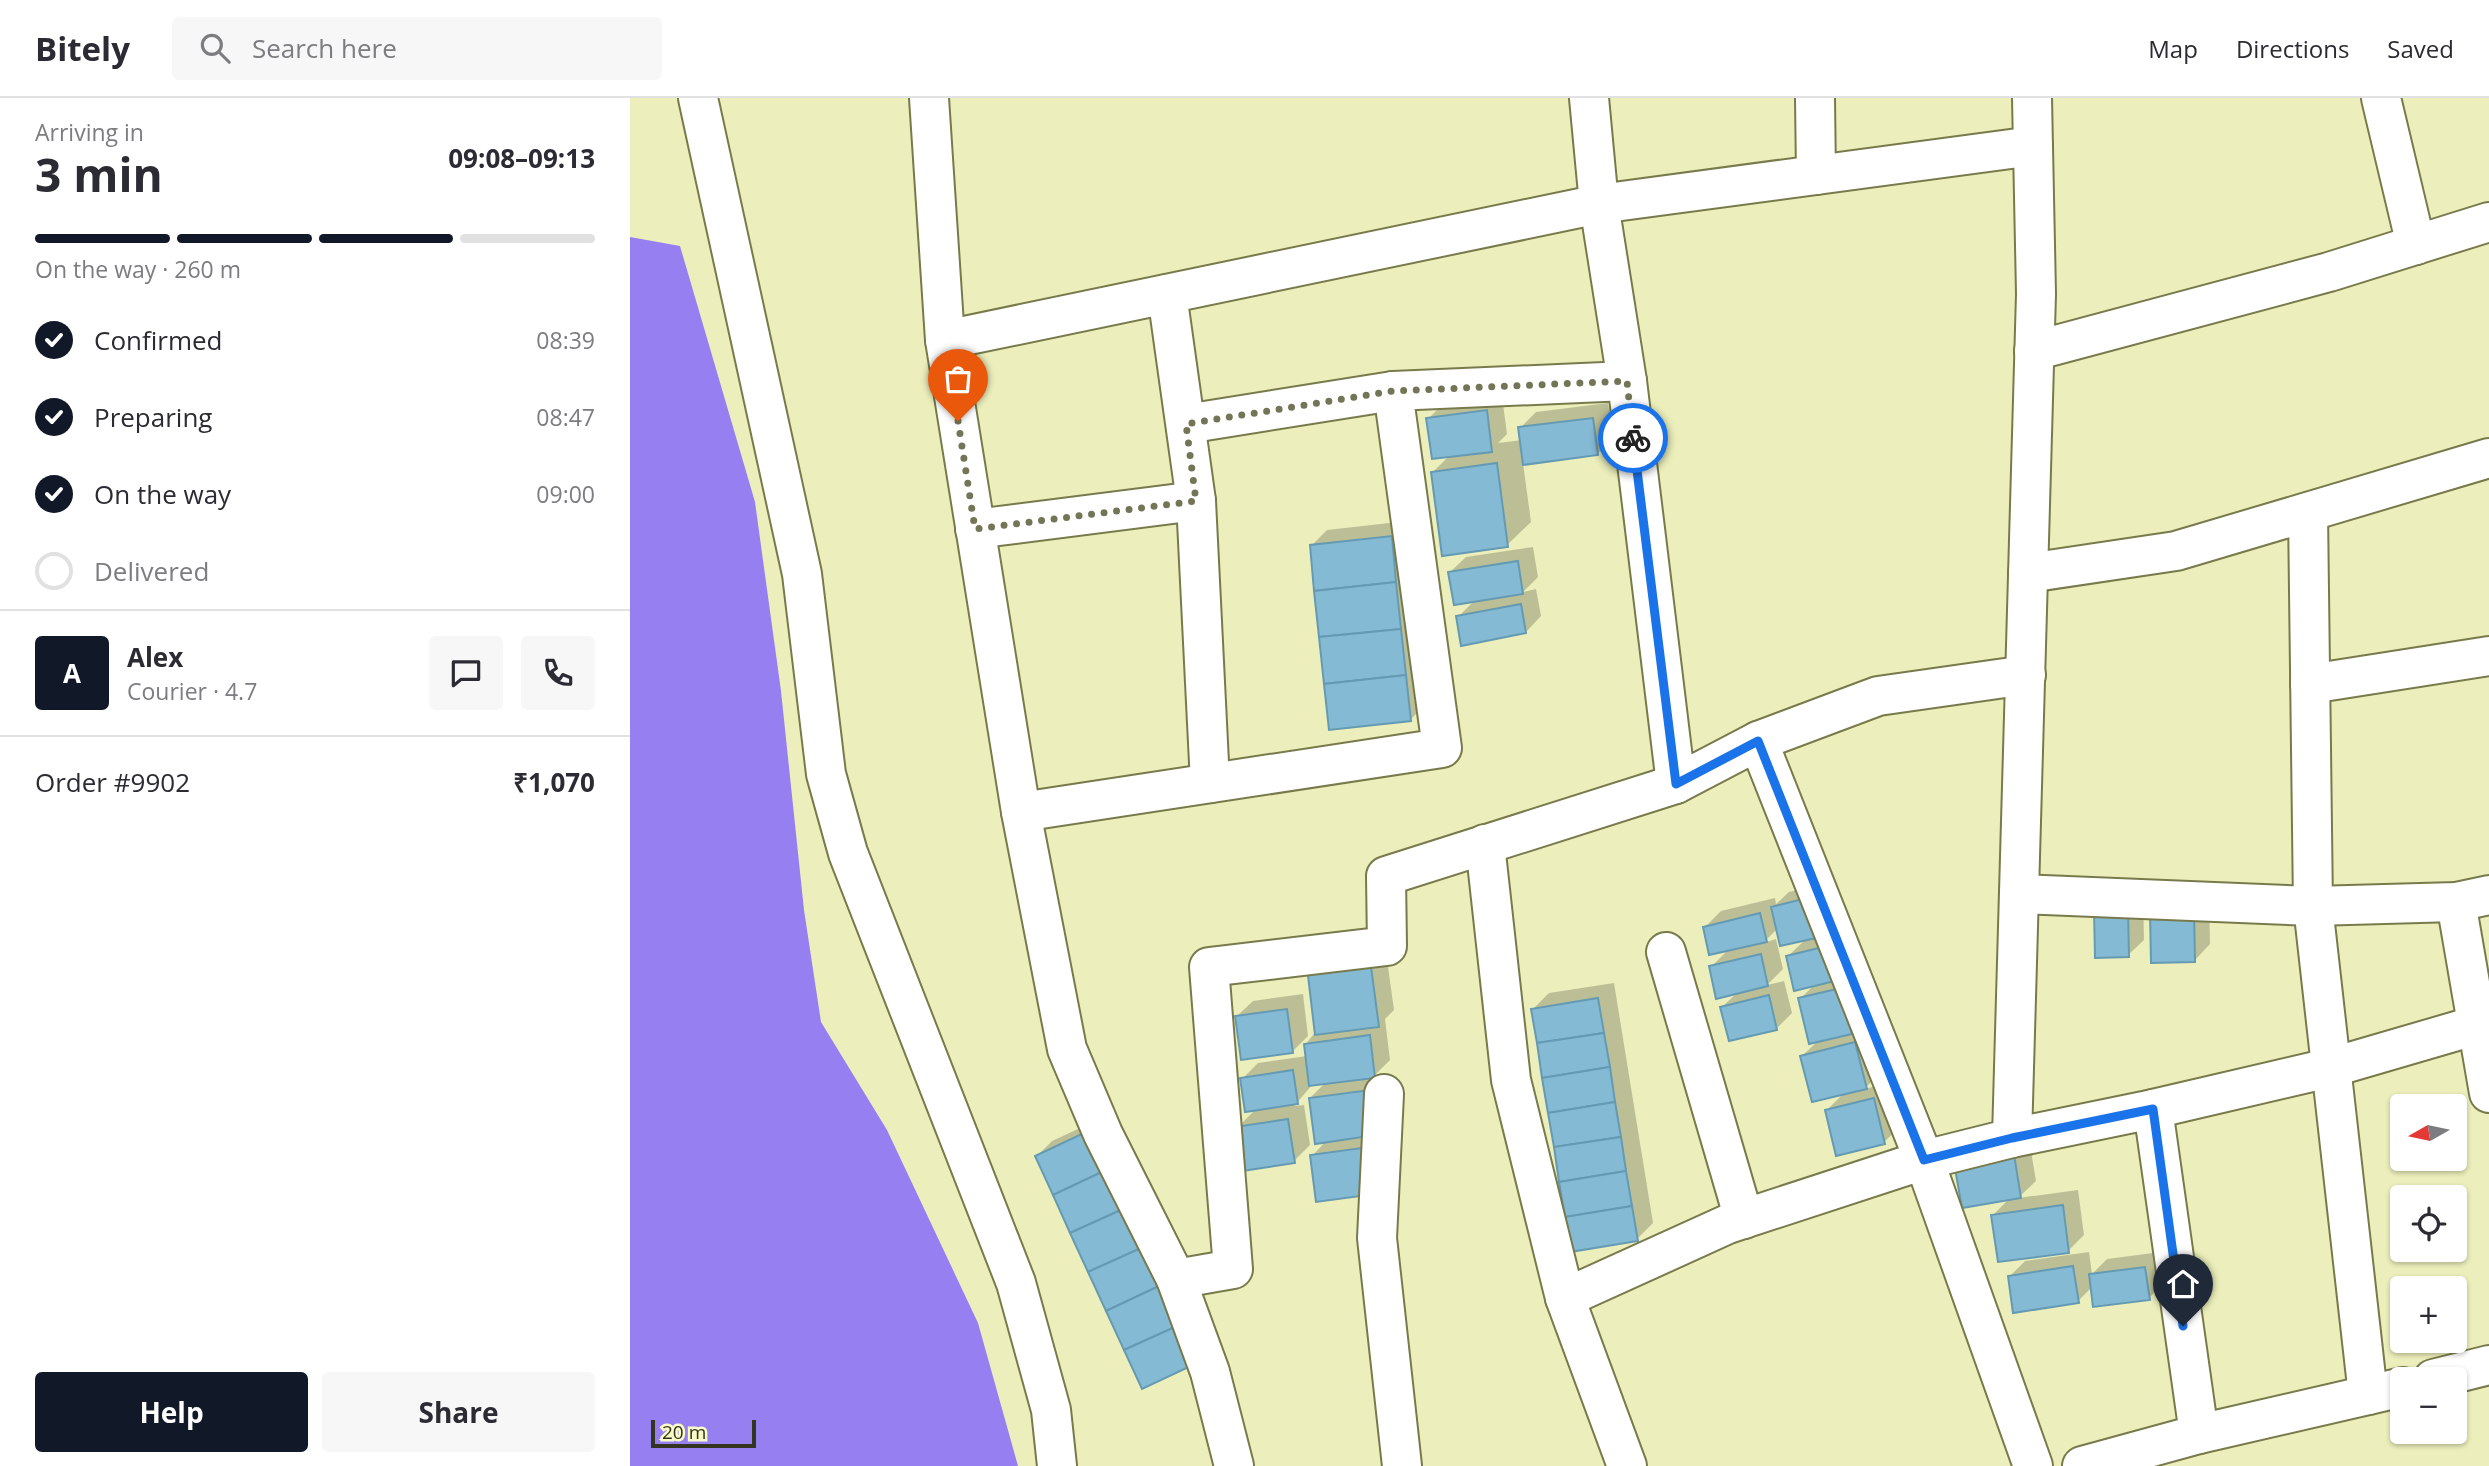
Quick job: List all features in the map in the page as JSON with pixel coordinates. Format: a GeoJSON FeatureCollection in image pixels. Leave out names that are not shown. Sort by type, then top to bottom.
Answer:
{"type":"FeatureCollection","features":[{"type":"Feature","properties":{"kind":"street"},"geometry":{"type":"LineString","coordinates":[[698,98],[802,574],[826,774],[848,853],[1016,1283],[1051,1410],[1057,1466]]}},
{"type":"Feature","properties":{"kind":"street"},"geometry":{"type":"LineString","coordinates":[[929,98],[945,340],[1021,812],[1067,1049],[1103,1134],[1176,1279],[1210,1372],[1234,1466]]}},
{"type":"Feature","properties":{"kind":"street"},"geometry":{"type":"LineString","coordinates":[[1589,98],[1598,204],[1627,381],[1676,784]]}},
{"type":"Feature","properties":{"kind":"street"},"geometry":{"type":"LineString","coordinates":[[1815,98],[1816,175]]}},
{"type":"Feature","properties":{"kind":"street"},"geometry":{"type":"LineString","coordinates":[[2012,1138],[2034,351],[2032,98]]}},
{"type":"Feature","properties":{"kind":"street"},"geometry":{"type":"LineString","coordinates":[[2381,98],[2416,245]]}},
{"type":"Feature","properties":{"kind":"street"},"geometry":{"type":"LineString","coordinates":[[945,340],[1598,204],[2033,146]]}},
{"type":"Feature","properties":{"kind":"street"},"geometry":{"type":"LineString","coordinates":[[2034,351],[2329,272],[2489,222]]}},
{"type":"Feature","properties":{"kind":"street"},"geometry":{"type":"LineString","coordinates":[[1167,293],[1196,501],[1210,783]]}},
{"type":"Feature","properties":{"kind":"street"},"geometry":{"type":"LineString","coordinates":[[1186,424],[1393,391],[1627,381]]}},
{"type":"Feature","properties":{"kind":"street"},"geometry":{"type":"LineString","coordinates":[[1021,812],[1441,748],[1393,391]]}},
{"type":"Feature","properties":{"kind":"street"},"geometry":{"type":"LineString","coordinates":[[2028,573],[2176,551],[2489,458]]}},
{"type":"Feature","properties":{"kind":"street"},"geometry":{"type":"LineString","coordinates":[[975,529],[1196,501]]}},
{"type":"Feature","properties":{"kind":"street"},"geometry":{"type":"LineString","coordinates":[[2105,1463],[2199,1434],[2385,1391],[2333,1067],[2313,906],[2308,512]]}},
{"type":"Feature","properties":{"kind":"street"},"geometry":{"type":"LineString","coordinates":[[2310,684],[2489,656]]}},
{"type":"Feature","properties":{"kind":"street"},"geometry":{"type":"LineString","coordinates":[[1176,1279],[1233,1269],[1209,967],[1387,946],[1386,876],[1676,784],[1758,741],[1878,696],[2026,675]]}},
{"type":"Feature","properties":{"kind":"street"},"geometry":{"type":"LineString","coordinates":[[1758,741],[1924,1160],[2033,1466]]}},
{"type":"Feature","properties":{"kind":"street"},"geometry":{"type":"LineString","coordinates":[[1485,844],[1511,1080],[1564,1298],[1627,1466]]}},
{"type":"Feature","properties":{"kind":"street"},"geometry":{"type":"LineString","coordinates":[[2019,894],[2313,906],[2472,899],[2477,1025],[2489,1093]]}},
{"type":"Feature","properties":{"kind":"street"},"geometry":{"type":"LineString","coordinates":[[1666,952],[1744,1219]]}},
{"type":"Feature","properties":{"kind":"street"},"geometry":{"type":"LineString","coordinates":[[1564,1298],[1744,1219],[1924,1160],[2333,1067],[2477,1025]]}},
{"type":"Feature","properties":{"kind":"street"},"geometry":{"type":"LineString","coordinates":[[1384,1094],[1377,1238],[1402,1466]]}},
{"type":"Feature","properties":{"kind":"street"},"geometry":{"type":"LineString","coordinates":[[2153,1109],[2199,1434]]}},
{"type":"Feature","properties":{"kind":"street"},"geometry":{"type":"LineString","coordinates":[[2467,1370],[2489,1365]]}},
{"type":"Feature","properties":{"kind":"shaded area"},"geometry":{"type":"Polygon","coordinates":[[[630,237],[680,246],[755,502],[781,691],[804,910],[821,1022],[887,1130],[978,1323],[1018,1466],[630,1466],[630,237]]]}},
{"type":"Feature","properties":{"kind":"building"},"geometry":{"type":"Polygon","coordinates":[[[1487,410],[1492,452],[1432,459],[1426,418],[1487,410]]]}},
{"type":"Feature","properties":{"kind":"building"},"geometry":{"type":"Polygon","coordinates":[[[1593,418],[1598,455],[1523,465],[1518,427],[1593,418]]]}},
{"type":"Feature","properties":{"kind":"building"},"geometry":{"type":"Polygon","coordinates":[[[1497,463],[1508,547],[1442,556],[1431,472],[1497,463]]]}},
{"type":"Feature","properties":{"kind":"building"},"geometry":{"type":"Polygon","coordinates":[[[1392,536],[1396,582],[1314,591],[1310,545],[1392,536]]]}},
{"type":"Feature","properties":{"kind":"building"},"geometry":{"type":"Polygon","coordinates":[[[1518,561],[1523,594],[1454,605],[1448,572],[1518,561]]]}},
{"type":"Feature","properties":{"kind":"building"},"geometry":{"type":"Polygon","coordinates":[[[1396,582],[1401,629],[1319,637],[1314,591],[1396,582]]]}},
{"type":"Feature","properties":{"kind":"building"},"geometry":{"type":"Polygon","coordinates":[[[1521,604],[1526,633],[1461,646],[1456,616],[1521,604]]]}},
{"type":"Feature","properties":{"kind":"building"},"geometry":{"type":"Polygon","coordinates":[[[1401,629],[1406,675],[1324,684],[1319,637],[1401,629]]]}},
{"type":"Feature","properties":{"kind":"building"},"geometry":{"type":"Polygon","coordinates":[[[1406,675],[1411,721],[1329,730],[1324,684],[1406,675]]]}},
{"type":"Feature","properties":{"kind":"building"},"geometry":{"type":"Polygon","coordinates":[[[1811,897],[1821,937],[1780,946],[1771,907],[1811,897]]]}},
{"type":"Feature","properties":{"kind":"building"},"geometry":{"type":"Polygon","coordinates":[[[2128,909],[2129,957],[2095,958],[2094,910],[2128,909]]]}},
{"type":"Feature","properties":{"kind":"building"},"geometry":{"type":"Polygon","coordinates":[[[2194,910],[2195,962],[2151,963],[2150,911],[2194,910]]]}},
{"type":"Feature","properties":{"kind":"building"},"geometry":{"type":"Polygon","coordinates":[[[1760,913],[1767,942],[1709,955],[1703,927],[1760,913]]]}},
{"type":"Feature","properties":{"kind":"building"},"geometry":{"type":"Polygon","coordinates":[[[1831,945],[1839,980],[1794,991],[1786,956],[1831,945]]]}},
{"type":"Feature","properties":{"kind":"building"},"geometry":{"type":"Polygon","coordinates":[[[1761,954],[1768,986],[1716,999],[1709,966],[1761,954]]]}},
{"type":"Feature","properties":{"kind":"building"},"geometry":{"type":"Polygon","coordinates":[[[1370,959],[1379,1027],[1315,1035],[1307,967],[1370,959]]]}},
{"type":"Feature","properties":{"kind":"building"},"geometry":{"type":"Polygon","coordinates":[[[1841,988],[1852,1034],[1809,1044],[1798,998],[1841,988]]]}},
{"type":"Feature","properties":{"kind":"building"},"geometry":{"type":"Polygon","coordinates":[[[1769,995],[1777,1030],[1729,1041],[1720,1007],[1769,995]]]}},
{"type":"Feature","properties":{"kind":"building"},"geometry":{"type":"Polygon","coordinates":[[[1598,998],[1604,1033],[1537,1043],[1531,1009],[1598,998]]]}},
{"type":"Feature","properties":{"kind":"building"},"geometry":{"type":"Polygon","coordinates":[[[1287,1009],[1293,1053],[1241,1060],[1235,1016],[1287,1009]]]}},
{"type":"Feature","properties":{"kind":"building"},"geometry":{"type":"Polygon","coordinates":[[[1604,1033],[1610,1067],[1542,1078],[1537,1043],[1604,1033]]]}},
{"type":"Feature","properties":{"kind":"building"},"geometry":{"type":"Polygon","coordinates":[[[1370,1035],[1375,1078],[1309,1086],[1304,1044],[1370,1035]]]}},
{"type":"Feature","properties":{"kind":"building"},"geometry":{"type":"Polygon","coordinates":[[[1855,1042],[1867,1089],[1812,1102],[1800,1056],[1855,1042]]]}},
{"type":"Feature","properties":{"kind":"building"},"geometry":{"type":"Polygon","coordinates":[[[1610,1067],[1615,1102],[1548,1113],[1542,1078],[1610,1067]]]}},
{"type":"Feature","properties":{"kind":"building"},"geometry":{"type":"Polygon","coordinates":[[[1293,1070],[1298,1104],[1245,1112],[1240,1078],[1293,1070]]]}},
{"type":"Feature","properties":{"kind":"building"},"geometry":{"type":"Polygon","coordinates":[[[1370,1090],[1376,1135],[1315,1144],[1309,1098],[1370,1090]]]}},
{"type":"Feature","properties":{"kind":"building"},"geometry":{"type":"Polygon","coordinates":[[[1874,1098],[1885,1144],[1836,1156],[1825,1110],[1874,1098]]]}},
{"type":"Feature","properties":{"kind":"building"},"geometry":{"type":"Polygon","coordinates":[[[1615,1102],[1621,1137],[1554,1147],[1548,1113],[1615,1102]]]}},
{"type":"Feature","properties":{"kind":"building"},"geometry":{"type":"Polygon","coordinates":[[[1288,1119],[1295,1163],[1242,1171],[1235,1127],[1288,1119]]]}},
{"type":"Feature","properties":{"kind":"building"},"geometry":{"type":"Polygon","coordinates":[[[1088,1131],[1106,1170],[1053,1195],[1035,1156],[1088,1131]]]}},
{"type":"Feature","properties":{"kind":"building"},"geometry":{"type":"Polygon","coordinates":[[[1621,1137],[1626,1171],[1559,1182],[1554,1147],[1621,1137]]]}},
{"type":"Feature","properties":{"kind":"building"},"geometry":{"type":"Polygon","coordinates":[[[1369,1147],[1376,1194],[1316,1202],[1310,1155],[1369,1147]]]}},
{"type":"Feature","properties":{"kind":"building"},"geometry":{"type":"Polygon","coordinates":[[[2013,1148],[2021,1198],[1962,1208],[1953,1157],[2013,1148]]]}},
{"type":"Feature","properties":{"kind":"building"},"geometry":{"type":"Polygon","coordinates":[[[1106,1170],[1123,1209],[1070,1233],[1053,1195],[1106,1170]]]}},
{"type":"Feature","properties":{"kind":"building"},"geometry":{"type":"Polygon","coordinates":[[[1626,1171],[1632,1206],[1565,1217],[1559,1182],[1626,1171]]]}},
{"type":"Feature","properties":{"kind":"building"},"geometry":{"type":"Polygon","coordinates":[[[2063,1205],[2069,1253],[1998,1262],[1991,1215],[2063,1205]]]}},
{"type":"Feature","properties":{"kind":"building"},"geometry":{"type":"Polygon","coordinates":[[[1632,1206],[1638,1241],[1570,1252],[1565,1217],[1632,1206]]]}},
{"type":"Feature","properties":{"kind":"building"},"geometry":{"type":"Polygon","coordinates":[[[1123,1209],[1141,1248],[1088,1272],[1070,1233],[1123,1209]]]}},
{"type":"Feature","properties":{"kind":"building"},"geometry":{"type":"Polygon","coordinates":[[[1141,1248],[1159,1286],[1106,1311],[1088,1272],[1141,1248]]]}},
{"type":"Feature","properties":{"kind":"building"},"geometry":{"type":"Polygon","coordinates":[[[2073,1266],[2079,1303],[2013,1313],[2008,1276],[2073,1266]]]}},
{"type":"Feature","properties":{"kind":"building"},"geometry":{"type":"Polygon","coordinates":[[[2145,1267],[2150,1300],[2093,1307],[2089,1274],[2145,1267]]]}},
{"type":"Feature","properties":{"kind":"building"},"geometry":{"type":"Polygon","coordinates":[[[1159,1286],[1177,1326],[1124,1350],[1106,1311],[1159,1286]]]}},
{"type":"Feature","properties":{"kind":"building"},"geometry":{"type":"Polygon","coordinates":[[[1177,1326],[1195,1364],[1142,1389],[1124,1350],[1177,1326]]]}},
{"type":"Feature","properties":{"kind":"way so far"},"geometry":{"type":"LineString","coordinates":[[958,421],[975,529],[1196,501],[1186,424],[1393,391],[1627,381],[1633,438]]}},
{"type":"Feature","properties":{"kind":"route"},"geometry":{"type":"LineString","coordinates":[[1633,438],[1676,784],[1758,741],[1924,1160],[2012,1138],[2153,1109],[2183,1326]]}}]}
